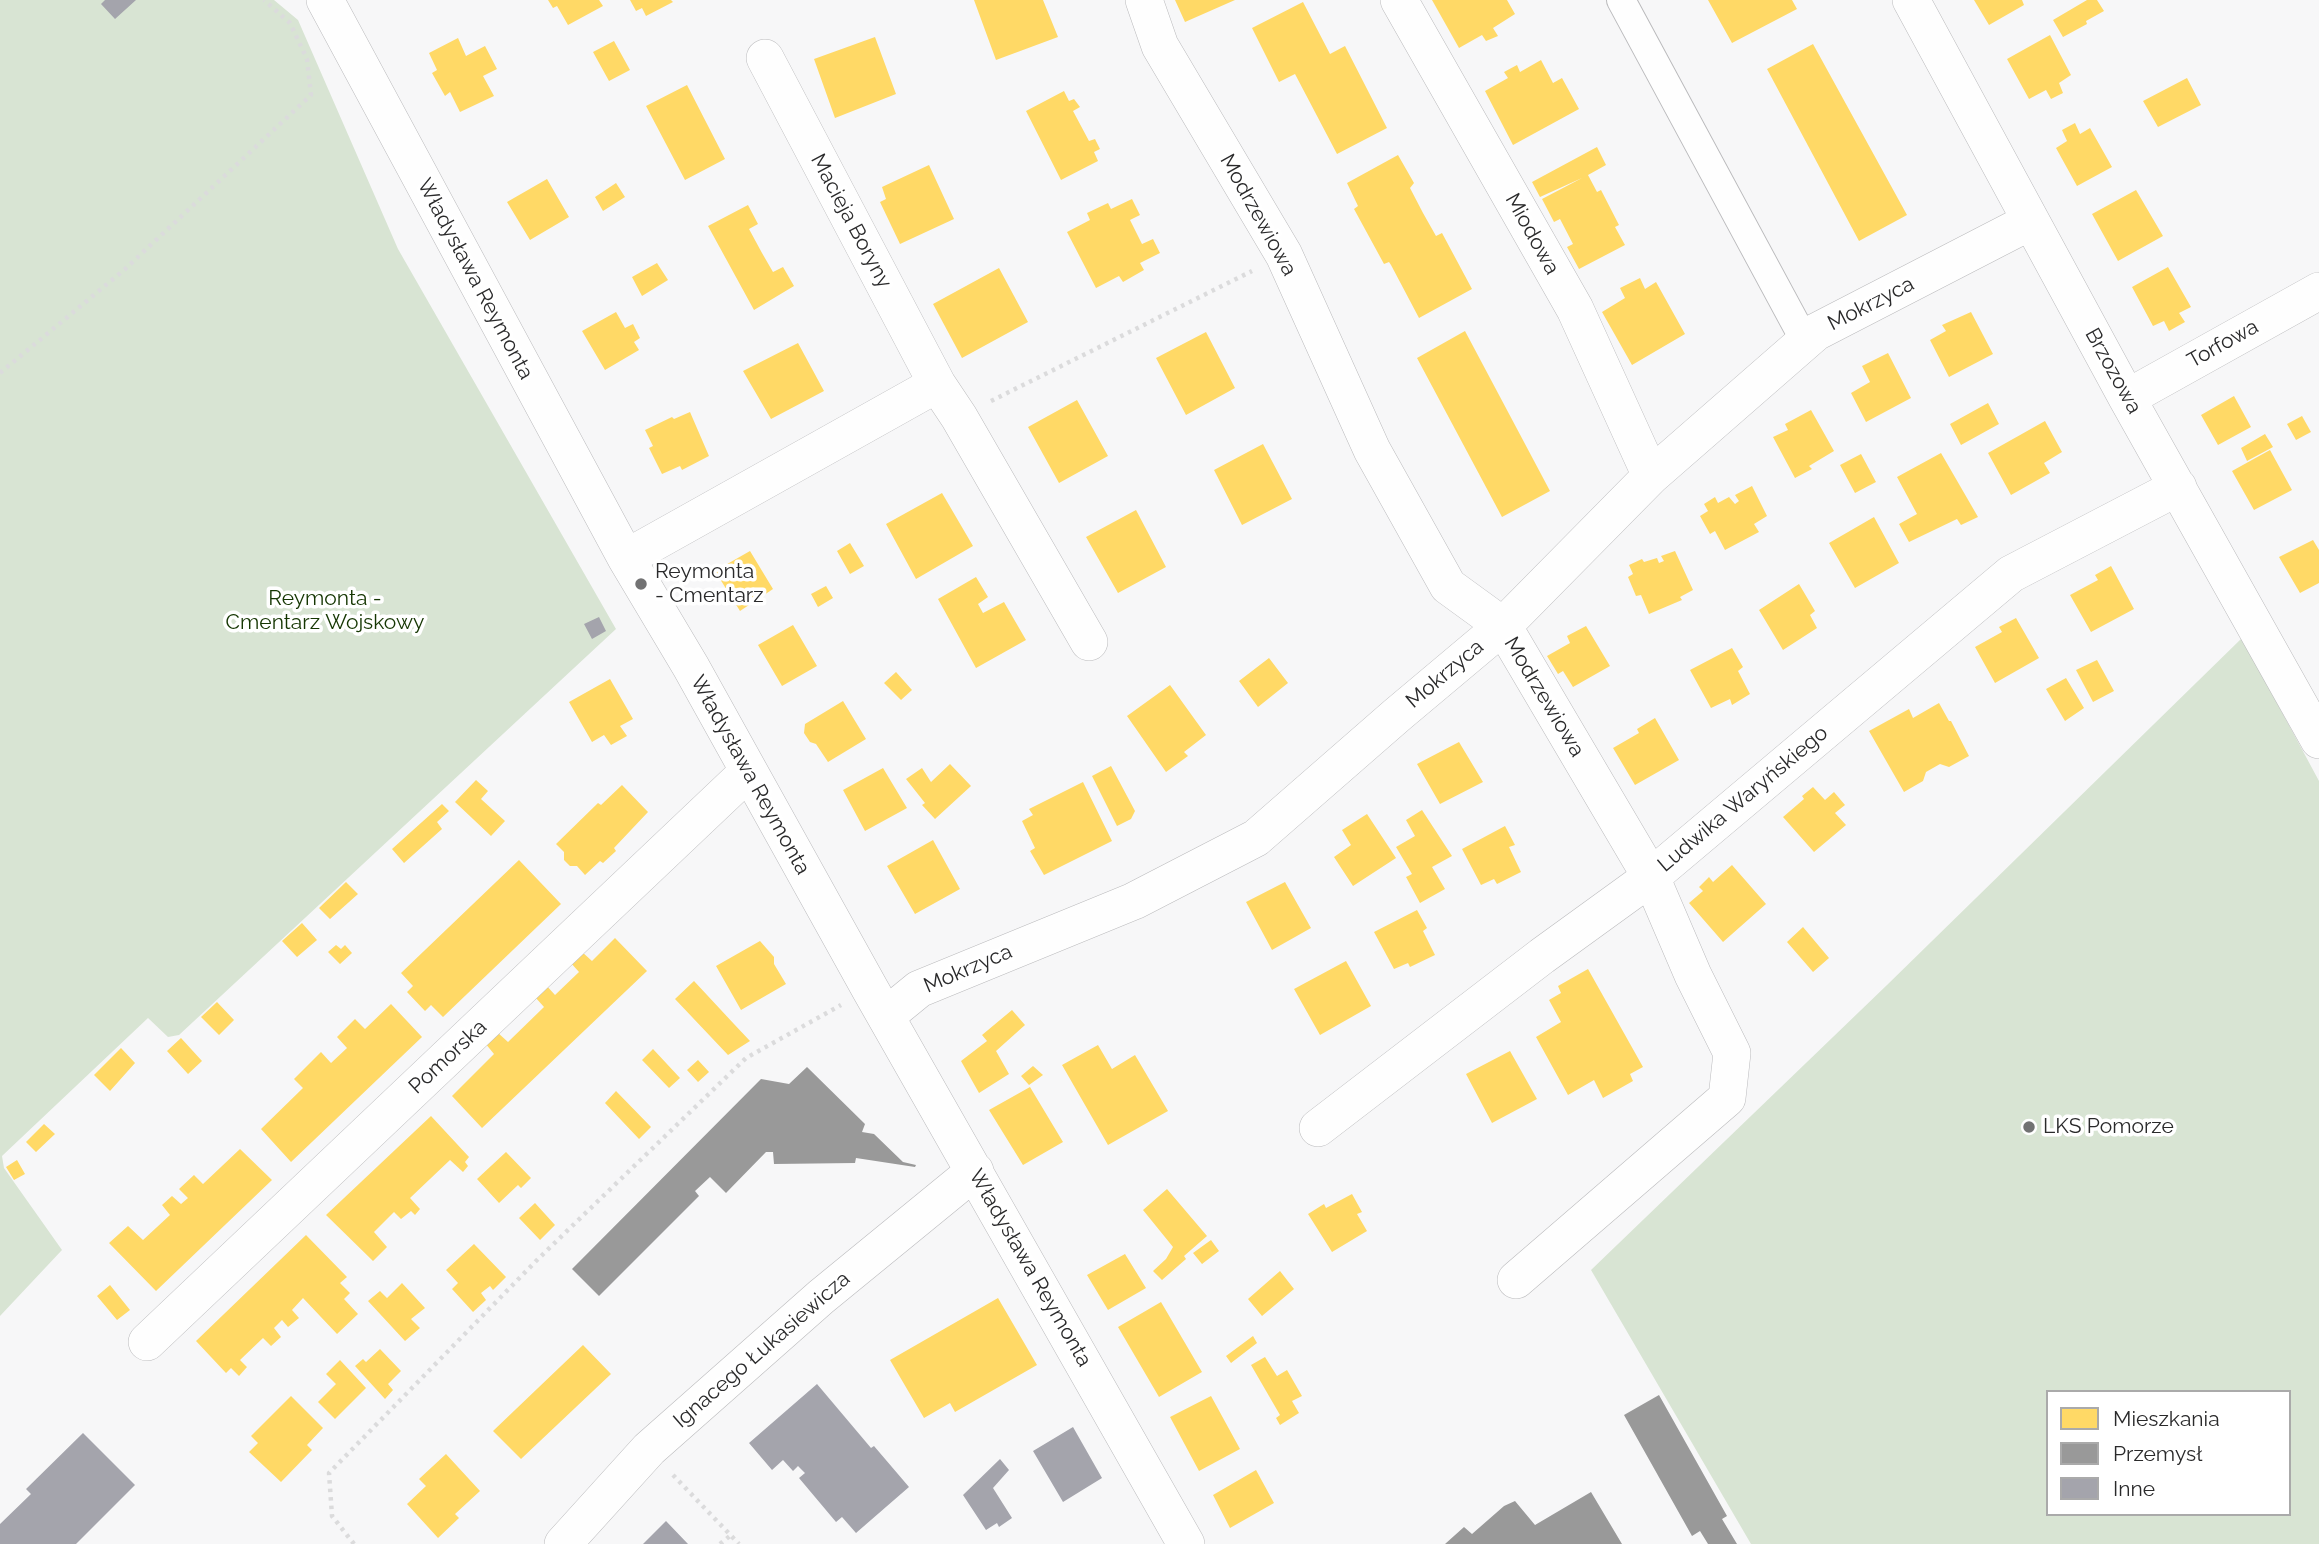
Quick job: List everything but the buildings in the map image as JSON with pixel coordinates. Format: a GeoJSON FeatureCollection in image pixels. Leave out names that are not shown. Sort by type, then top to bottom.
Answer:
{"type":"FeatureCollection","features":[{"type":"Feature","properties":{"kind":"street","name":"Władysława Reymonta"},"geometry":{"type":"LineString","coordinates":[[325,0],[626,558],[691,667],[1186,1544]]}},
{"type":"Feature","properties":{"kind":"street","name":"Modrzewiowa"},"geometry":{"type":"LineString","coordinates":[[1144,0],[1160,46],[1284,255],[1372,450],[1448,586],[1503,626],[1651,877],[1693,975],[1732,1053],[1727,1098],[1516,1280]]}},
{"type":"Feature","properties":{"kind":"street","name":"Miodowa"},"geometry":{"type":"LineString","coordinates":[[1399,0],[1575,309],[1651,476]]}},
{"type":"Feature","properties":{"kind":"street"},"geometry":{"type":"LineString","coordinates":[[1621,0],[1805,341]]}},
{"type":"Feature","properties":{"kind":"street","name":"Brzozowa"},"geometry":{"type":"LineString","coordinates":[[1911,0],[2127,398],[2319,740]]}},
{"type":"Feature","properties":{"kind":"street","name":"Macieja Boryny"},"geometry":{"type":"LineString","coordinates":[[765,58],[937,384],[1089,642]]}},
{"type":"Feature","properties":{"kind":"street","name":"Mokrzyca"},"geometry":{"type":"LineString","coordinates":[[878,1002],[919,989],[1134,901],[1256,838],[1396,715],[1503,626],[1651,476],[1816,332],[2031,221]]}},
{"type":"Feature","properties":{"kind":"street","name":"Torfowa"},"geometry":{"type":"LineString","coordinates":[[2127,398],[2319,291]]}},
{"type":"Feature","properties":{"kind":"street"},"geometry":{"type":"LineString","coordinates":[[626,558],[937,384]]}},
{"type":"Feature","properties":{"kind":"street","name":"Ludwika Waryńskiego"},"geometry":{"type":"LineString","coordinates":[[1318,1128],[1542,956],[1651,877],[2011,574],[2178,486]]}},
{"type":"Feature","properties":{"kind":"street","name":"Pomorska"},"geometry":{"type":"LineString","coordinates":[[147,1342],[748,772]]}},
{"type":"Feature","properties":{"kind":"street","name":"Ignacego Łukasiewicza"},"geometry":{"type":"LineString","coordinates":[[563,1544],[649,1449],[821,1297],[975,1171]]}},
{"type":"Feature","properties":{"kind":"path"},"geometry":{"type":"LineString","coordinates":[[0,373],[124,270],[311,95],[307,59],[290,23],[264,0]]}},
{"type":"Feature","properties":{"kind":"path"},"geometry":{"type":"LineString","coordinates":[[958,417],[1284,255]]}},
{"type":"Feature","properties":{"kind":"path"},"geometry":{"type":"LineString","coordinates":[[354,1544],[332,1516],[329,1474],[538,1259],[746,1058],[878,1002]]}},
{"type":"Feature","properties":{"kind":"path"},"geometry":{"type":"LineString","coordinates":[[649,1449],[739,1544]]}},
{"type":"Feature","properties":{"kind":"path"},"geometry":{"type":"LineString","coordinates":[[720,1544],[730,1535]]}},
{"type":"Feature","properties":{"kind":"green space","name":"Reymonta - Cmentarz Wojskowy"},"geometry":{"type":"Polygon","coordinates":[[[0,0],[274,0],[298,20],[398,249],[616,629],[179,1035],[168,1037],[148,1018],[2,1156],[4,1168],[62,1250],[0,1316],[0,0]]]}},
{"type":"Feature","properties":{"kind":"green space","name":"LKS Pomorze"},"geometry":{"type":"Polygon","coordinates":[[[2242,638],[2319,781],[2319,1544],[1751,1544],[1591,1270],[2242,638]]]}},
{"type":"Feature","properties":{"kind":"place","name":"Reymonta - Cmentarz"},"geometry":{"type":"Point","coordinates":[641,584]}},
{"type":"Feature","properties":{"kind":"place","name":"LKS Pomorze"},"geometry":{"type":"Point","coordinates":[2029,1127]}}]}
